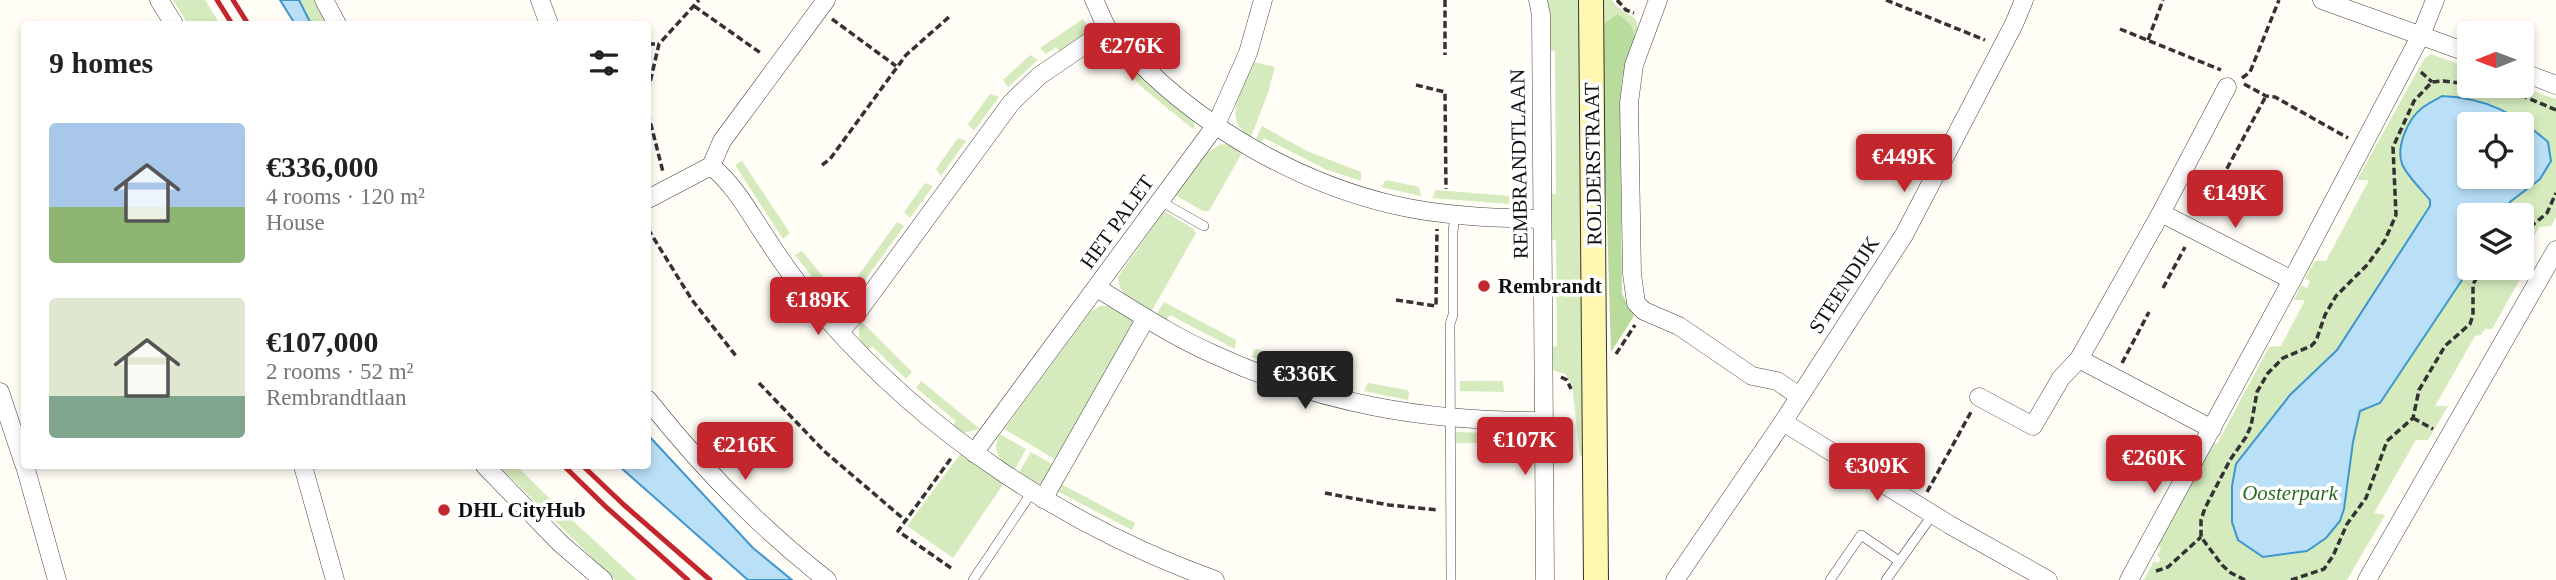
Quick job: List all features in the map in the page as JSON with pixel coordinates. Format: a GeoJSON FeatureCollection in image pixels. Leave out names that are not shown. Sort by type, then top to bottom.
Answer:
{"type":"FeatureCollection","features":[{"type":"Feature","properties":{"kind":"main road","name":"ROLDERSTRAAT"},"geometry":{"type":"LineString","coordinates":[[1591,0],[1596,580]]}},
{"type":"Feature","properties":{"kind":"street"},"geometry":{"type":"LineString","coordinates":[[159,0],[172,21]]}},
{"type":"Feature","properties":{"kind":"street"},"geometry":{"type":"LineString","coordinates":[[324,0],[335,21]]}},
{"type":"Feature","properties":{"kind":"street"},"geometry":{"type":"LineString","coordinates":[[1095,0],[1108,29],[1155,78],[1216,125],[1282,164],[1326,183],[1392,205],[1447,214],[1542,219]]}},
{"type":"Feature","properties":{"kind":"street","name":"HET PALET"},"geometry":{"type":"LineString","coordinates":[[968,448],[1097,288],[1216,125],[1248,53],[1262,0]]}},
{"type":"Feature","properties":{"kind":"street","name":"REMBRANDTLAAN"},"geometry":{"type":"LineString","coordinates":[[1538,0],[1541,15],[1545,580]]}},
{"type":"Feature","properties":{"kind":"street"},"geometry":{"type":"LineString","coordinates":[[1658,0],[1634,65],[1629,103],[1632,274],[1636,303],[1644,311],[1679,326],[1752,376],[1777,381],[1799,396]]}},
{"type":"Feature","properties":{"kind":"street","name":"STEENDIJK"},"geometry":{"type":"LineString","coordinates":[[1675,580],[1783,422],[1904,235],[2002,48],[2024,0]]}},
{"type":"Feature","properties":{"kind":"street"},"geometry":{"type":"LineString","coordinates":[[2322,0],[2457,48]]}},
{"type":"Feature","properties":{"kind":"street"},"geometry":{"type":"LineString","coordinates":[[2129,580],[2292,280],[2421,35],[2435,0]]}},
{"type":"Feature","properties":{"kind":"street"},"geometry":{"type":"LineString","coordinates":[[651,196],[711,166],[722,141],[822,5]]}},
{"type":"Feature","properties":{"kind":"street"},"geometry":{"type":"LineString","coordinates":[[839,332],[857,313],[1011,103],[1039,76],[1108,29]]}},
{"type":"Feature","properties":{"kind":"street"},"geometry":{"type":"LineString","coordinates":[[2534,77],[2556,85]]}},
{"type":"Feature","properties":{"kind":"street"},"geometry":{"type":"LineString","coordinates":[[1979,397],[2033,426],[2061,378],[2079,359],[2234,83]]}},
{"type":"Feature","properties":{"kind":"street"},"geometry":{"type":"LineString","coordinates":[[711,166],[728,181],[772,246],[839,332],[902,394],[968,448],[1037,496],[1170,564],[1215,580]]}},
{"type":"Feature","properties":{"kind":"street"},"geometry":{"type":"LineString","coordinates":[[2161,213],[2292,280]]}},
{"type":"Feature","properties":{"kind":"street"},"geometry":{"type":"LineString","coordinates":[[2367,580],[2556,250]]}},
{"type":"Feature","properties":{"kind":"street"},"geometry":{"type":"LineString","coordinates":[[1097,288],[1211,354],[1312,393],[1392,411],[1450,418],[1545,421]]}},
{"type":"Feature","properties":{"kind":"street"},"geometry":{"type":"LineString","coordinates":[[1037,496],[1146,318]]}},
{"type":"Feature","properties":{"kind":"street"},"geometry":{"type":"LineString","coordinates":[[2079,359],[2212,429]]}},
{"type":"Feature","properties":{"kind":"street"},"geometry":{"type":"LineString","coordinates":[[0,392],[21,453]]}},
{"type":"Feature","properties":{"kind":"street"},"geometry":{"type":"LineString","coordinates":[[651,404],[680,441],[736,500],[827,580]]}},
{"type":"Feature","properties":{"kind":"street"},"geometry":{"type":"LineString","coordinates":[[1783,422],[1926,510],[2048,580]]}},
{"type":"Feature","properties":{"kind":"street"},"geometry":{"type":"LineString","coordinates":[[26,469],[57,580]]}},
{"type":"Feature","properties":{"kind":"street"},"geometry":{"type":"LineString","coordinates":[[304,469],[335,580]]}},
{"type":"Feature","properties":{"kind":"street"},"geometry":{"type":"LineString","coordinates":[[488,469],[561,544],[603,580]]}},
{"type":"Feature","properties":{"kind":"lane"},"geometry":{"type":"LineString","coordinates":[[1160,201],[1204,226]]}},
{"type":"Feature","properties":{"kind":"lane"},"geometry":{"type":"LineString","coordinates":[[1447,214],[1453,315],[1450,324],[1451,580]]}},
{"type":"Feature","properties":{"kind":"lane"},"geometry":{"type":"LineString","coordinates":[[973,580],[1037,496]]}},
{"type":"Feature","properties":{"kind":"lane"},"geometry":{"type":"LineString","coordinates":[[1886,580],[1926,510]]}},
{"type":"Feature","properties":{"kind":"lane"},"geometry":{"type":"LineString","coordinates":[[1830,580],[1861,535],[1899,561]]}},
{"type":"Feature","properties":{"kind":"path"},"geometry":{"type":"LineString","coordinates":[[651,78],[659,44],[699,0]]}},
{"type":"Feature","properties":{"kind":"path"},"geometry":{"type":"LineString","coordinates":[[1445,0],[1445,55]]}},
{"type":"Feature","properties":{"kind":"path"},"geometry":{"type":"LineString","coordinates":[[1886,0],[2002,48]]}},
{"type":"Feature","properties":{"kind":"path"},"geometry":{"type":"LineString","coordinates":[[2148,40],[2163,0]]}},
{"type":"Feature","properties":{"kind":"path"},"geometry":{"type":"LineString","coordinates":[[2234,83],[2250,72],[2279,0]]}},
{"type":"Feature","properties":{"kind":"path"},"geometry":{"type":"LineString","coordinates":[[822,5],[897,67]]}},
{"type":"Feature","properties":{"kind":"path"},"geometry":{"type":"LineString","coordinates":[[694,6],[778,65]]}},
{"type":"Feature","properties":{"kind":"path"},"geometry":{"type":"LineString","coordinates":[[822,165],[830,159],[906,55],[949,17]]}},
{"type":"Feature","properties":{"kind":"path"},"geometry":{"type":"LineString","coordinates":[[651,44],[659,44]]}},
{"type":"Feature","properties":{"kind":"path"},"geometry":{"type":"LineString","coordinates":[[2416,66],[2432,82]]}},
{"type":"Feature","properties":{"kind":"path"},"geometry":{"type":"LineString","coordinates":[[2245,580],[2222,565],[2201,537],[2201,520],[2205,508],[2230,460],[2246,437],[2258,392],[2268,373],[2283,358],[2311,346],[2316,341],[2325,315],[2336,296],[2368,264],[2385,240],[2396,215],[2392,160],[2395,138],[2414,101],[2432,82],[2457,83]]}},
{"type":"Feature","properties":{"kind":"path"},"geometry":{"type":"LineString","coordinates":[[1416,85],[1445,92],[1446,189]]}},
{"type":"Feature","properties":{"kind":"path"},"geometry":{"type":"LineString","coordinates":[[2163,288],[2266,96]]}},
{"type":"Feature","properties":{"kind":"path"},"geometry":{"type":"LineString","coordinates":[[2528,98],[2556,110]]}},
{"type":"Feature","properties":{"kind":"path"},"geometry":{"type":"LineString","coordinates":[[651,124],[668,187]]}},
{"type":"Feature","properties":{"kind":"path"},"geometry":{"type":"LineString","coordinates":[[2534,224],[2547,213],[2556,193]]}},
{"type":"Feature","properties":{"kind":"path"},"geometry":{"type":"LineString","coordinates":[[1396,300],[1436,306],[1436,240],[1447,214]]}},
{"type":"Feature","properties":{"kind":"path"},"geometry":{"type":"LineString","coordinates":[[651,234],[686,291],[736,356]]}},
{"type":"Feature","properties":{"kind":"path"},"geometry":{"type":"LineString","coordinates":[[2291,580],[2324,569],[2347,524],[2366,498],[2387,441],[2413,418],[2419,390],[2445,346],[2470,324],[2476,280]]}},
{"type":"Feature","properties":{"kind":"path"},"geometry":{"type":"LineString","coordinates":[[2114,377],[2149,312]]}},
{"type":"Feature","properties":{"kind":"path"},"geometry":{"type":"LineString","coordinates":[[759,383],[824,451],[906,521]]}},
{"type":"Feature","properties":{"kind":"path"},"geometry":{"type":"LineString","coordinates":[[1926,510],[1979,397]]}},
{"type":"Feature","properties":{"kind":"path"},"geometry":{"type":"LineString","coordinates":[[2413,418],[2437,432]]}},
{"type":"Feature","properties":{"kind":"path"},"geometry":{"type":"LineString","coordinates":[[951,568],[898,531],[968,448]]}},
{"type":"Feature","properties":{"kind":"path"},"geometry":{"type":"LineString","coordinates":[[1325,493],[1390,505],[1450,510]]}},
{"type":"Feature","properties":{"kind":"path"},"geometry":{"type":"LineString","coordinates":[[2146,571],[2168,567],[2201,537]]}},
{"type":"Feature","properties":{"kind":"green space"},"geometry":{"type":"Polygon","coordinates":[[[173,0],[205,0],[218,21],[186,21],[173,0]]]}},
{"type":"Feature","properties":{"kind":"green space"},"geometry":{"type":"Polygon","coordinates":[[[299,0],[316,0],[327,21],[310,21],[299,0]]]}},
{"type":"Feature","properties":{"kind":"green space"},"geometry":{"type":"Polygon","coordinates":[[[1545,0],[1579,0],[1583,456],[1580,456],[1572,384],[1565,374],[1552,370],[1551,347],[1557,346],[1556,240],[1550,240],[1550,194],[1556,194],[1555,51],[1549,50],[1545,0]]]}},
{"type":"Feature","properties":{"kind":"green space"},"geometry":{"type":"Polygon","coordinates":[[[1600,0],[1612,0],[1636,20],[1633,44],[1617,14],[1601,26],[1600,0]]]}},
{"type":"Feature","properties":{"kind":"green space"},"geometry":{"type":"Polygon","coordinates":[[[1617,14],[1632,27],[1634,34],[1623,74],[1620,103],[1622,294],[1634,316],[1611,352],[1601,26],[1617,14]]]}},
{"type":"Feature","properties":{"kind":"green space"},"geometry":{"type":"Polygon","coordinates":[[[1083,19],[1090,30],[1087,34],[1060,52],[1056,47],[1046,54],[1040,48],[1083,19]]]}},
{"type":"Feature","properties":{"kind":"green space"},"geometry":{"type":"Polygon","coordinates":[[[1101,45],[1111,46],[1191,116],[1195,127],[1193,129],[1144,89],[1101,45]]]}},
{"type":"Feature","properties":{"kind":"green space","name":"Oosterpark"},"geometry":{"type":"Polygon","coordinates":[[[2431,54],[2457,64],[2457,98],[2534,98],[2534,91],[2556,99],[2556,217],[2551,226],[2539,227],[2534,236],[2534,203],[2457,203],[2457,280],[2520,280],[2492,329],[2485,329],[2481,335],[2475,336],[2435,406],[2448,406],[2428,440],[2416,440],[2374,513],[2385,515],[2347,580],[2144,580],[2154,561],[2158,563],[2161,559],[2157,556],[2161,548],[2156,545],[2212,441],[2217,444],[2269,347],[2281,346],[2305,300],[2294,300],[2301,285],[2307,288],[2310,281],[2305,278],[2315,261],[2326,261],[2369,180],[2357,180],[2424,59],[2431,54]]]}},
{"type":"Feature","properties":{"kind":"green space"},"geometry":{"type":"Polygon","coordinates":[[[1030,55],[1038,60],[1008,87],[1003,80],[1030,55]]]}},
{"type":"Feature","properties":{"kind":"green space"},"geometry":{"type":"Polygon","coordinates":[[[1254,62],[1275,67],[1251,137],[1242,130],[1236,112],[1237,102],[1254,62]]]}},
{"type":"Feature","properties":{"kind":"green space"},"geometry":{"type":"Polygon","coordinates":[[[990,94],[999,97],[974,131],[968,124],[990,94]]]}},
{"type":"Feature","properties":{"kind":"green space"},"geometry":{"type":"Polygon","coordinates":[[[1262,126],[1307,151],[1361,172],[1361,181],[1325,169],[1264,138],[1261,143],[1256,139],[1262,126]]]}},
{"type":"Feature","properties":{"kind":"green space"},"geometry":{"type":"Polygon","coordinates":[[[958,138],[966,141],[941,176],[936,169],[958,138]]]}},
{"type":"Feature","properties":{"kind":"green space"},"geometry":{"type":"Polygon","coordinates":[[[1221,144],[1232,145],[1243,151],[1209,211],[1203,211],[1175,195],[1205,154],[1221,144]]]}},
{"type":"Feature","properties":{"kind":"green space"},"geometry":{"type":"Polygon","coordinates":[[[742,161],[790,233],[783,239],[735,165],[742,161]]]}},
{"type":"Feature","properties":{"kind":"green space"},"geometry":{"type":"Polygon","coordinates":[[[1386,180],[1419,187],[1421,196],[1381,187],[1386,180]]]}},
{"type":"Feature","properties":{"kind":"green space"},"geometry":{"type":"Polygon","coordinates":[[[925,183],[933,186],[910,218],[904,212],[925,183]]]}},
{"type":"Feature","properties":{"kind":"green space"},"geometry":{"type":"Polygon","coordinates":[[[1436,190],[1510,196],[1509,204],[1432,198],[1436,190]]]}},
{"type":"Feature","properties":{"kind":"green space"},"geometry":{"type":"Polygon","coordinates":[[[1164,211],[1196,233],[1151,312],[1124,294],[1118,277],[1164,211]]]}},
{"type":"Feature","properties":{"kind":"green space"},"geometry":{"type":"Polygon","coordinates":[[[897,222],[904,226],[857,291],[861,295],[854,304],[845,294],[897,222]]]}},
{"type":"Feature","properties":{"kind":"green space"},"geometry":{"type":"Polygon","coordinates":[[[802,251],[849,308],[833,309],[823,301],[828,297],[795,255],[802,251]]]}},
{"type":"Feature","properties":{"kind":"green space"},"geometry":{"type":"Polygon","coordinates":[[[1164,302],[1236,340],[1235,349],[1170,315],[1166,320],[1156,315],[1164,302]]]}},
{"type":"Feature","properties":{"kind":"green space"},"geometry":{"type":"Polygon","coordinates":[[[1100,306],[1109,306],[1138,321],[1058,461],[1004,429],[1090,312],[1100,306]]]}},
{"type":"Feature","properties":{"kind":"green space"},"geometry":{"type":"Polygon","coordinates":[[[861,321],[912,372],[906,379],[872,346],[867,350],[864,347],[859,333],[861,321]]]}},
{"type":"Feature","properties":{"kind":"green space"},"geometry":{"type":"Polygon","coordinates":[[[1257,349],[1293,362],[1292,372],[1252,357],[1257,349]]]}},
{"type":"Feature","properties":{"kind":"green space"},"geometry":{"type":"Polygon","coordinates":[[[1310,368],[1350,379],[1350,388],[1305,376],[1310,368]]]}},
{"type":"Feature","properties":{"kind":"green space"},"geometry":{"type":"Polygon","coordinates":[[[921,381],[980,429],[963,433],[952,427],[956,421],[916,388],[921,381]]]}},
{"type":"Feature","properties":{"kind":"green space"},"geometry":{"type":"Polygon","coordinates":[[[1460,381],[1503,381],[1504,392],[1460,391],[1460,381]]]}},
{"type":"Feature","properties":{"kind":"green space"},"geometry":{"type":"Polygon","coordinates":[[[1368,383],[1407,390],[1408,400],[1364,391],[1368,383]]]}},
{"type":"Feature","properties":{"kind":"green space"},"geometry":{"type":"Polygon","coordinates":[[[1456,432],[1514,434],[1525,439],[1530,450],[1514,450],[1513,443],[1456,443],[1456,432]]]}},
{"type":"Feature","properties":{"kind":"green space"},"geometry":{"type":"Polygon","coordinates":[[[1000,434],[1026,449],[1014,471],[998,455],[996,445],[1000,434]]]}},
{"type":"Feature","properties":{"kind":"green space"},"geometry":{"type":"Polygon","coordinates":[[[1031,452],[1055,466],[1041,489],[1018,474],[1031,452]]]}},
{"type":"Feature","properties":{"kind":"green space"},"geometry":{"type":"Polygon","coordinates":[[[961,453],[1004,483],[953,558],[907,526],[961,453]]]}},
{"type":"Feature","properties":{"kind":"green space"},"geometry":{"type":"Polygon","coordinates":[[[502,469],[520,469],[637,580],[615,580],[502,469]]]}},
{"type":"Feature","properties":{"kind":"green space"},"geometry":{"type":"Polygon","coordinates":[[[1059,483],[1135,523],[1132,530],[1055,490],[1059,483]]]}},
{"type":"Feature","properties":{"kind":"water"},"geometry":{"type":"Polygon","coordinates":[[[280,0],[299,0],[310,21],[293,21],[280,0]]]}},
{"type":"Feature","properties":{"kind":"water"},"geometry":{"type":"Polygon","coordinates":[[[2442,96],[2472,100],[2506,112],[2457,112],[2457,189],[2527,189],[2509,203],[2457,203],[2457,280],[2462,280],[2380,403],[2360,411],[2340,521],[2326,538],[2307,551],[2263,557],[2238,540],[2232,522],[2232,486],[2236,464],[2290,395],[2337,350],[2430,206],[2430,200],[2404,169],[2401,157],[2404,133],[2422,108],[2442,96]]]}},
{"type":"Feature","properties":{"kind":"water"},"geometry":{"type":"Polygon","coordinates":[[[2534,131],[2548,142],[2551,161],[2534,184],[2534,131]]]}},
{"type":"Feature","properties":{"kind":"water"},"geometry":{"type":"Polygon","coordinates":[[[651,438],[753,548],[792,580],[748,580],[622,469],[651,469],[651,438]]]}},
{"type":"Feature","properties":{"kind":"railway"},"geometry":{"type":"LineString","coordinates":[[217,0],[230,21]]}},
{"type":"Feature","properties":{"kind":"railway"},"geometry":{"type":"LineString","coordinates":[[233,0],[246,21]]}},
{"type":"Feature","properties":{"kind":"railway"},"geometry":{"type":"LineString","coordinates":[[567,469],[688,580]]}},
{"type":"Feature","properties":{"kind":"railway"},"geometry":{"type":"LineString","coordinates":[[586,469],[710,580]]}},
{"type":"Feature","properties":{"kind":"place","name":"Rembrandt"},"geometry":{"type":"Point","coordinates":[1484,286]}},
{"type":"Feature","properties":{"kind":"place","name":"DHL CityHub"},"geometry":{"type":"Point","coordinates":[444,510]}}]}
